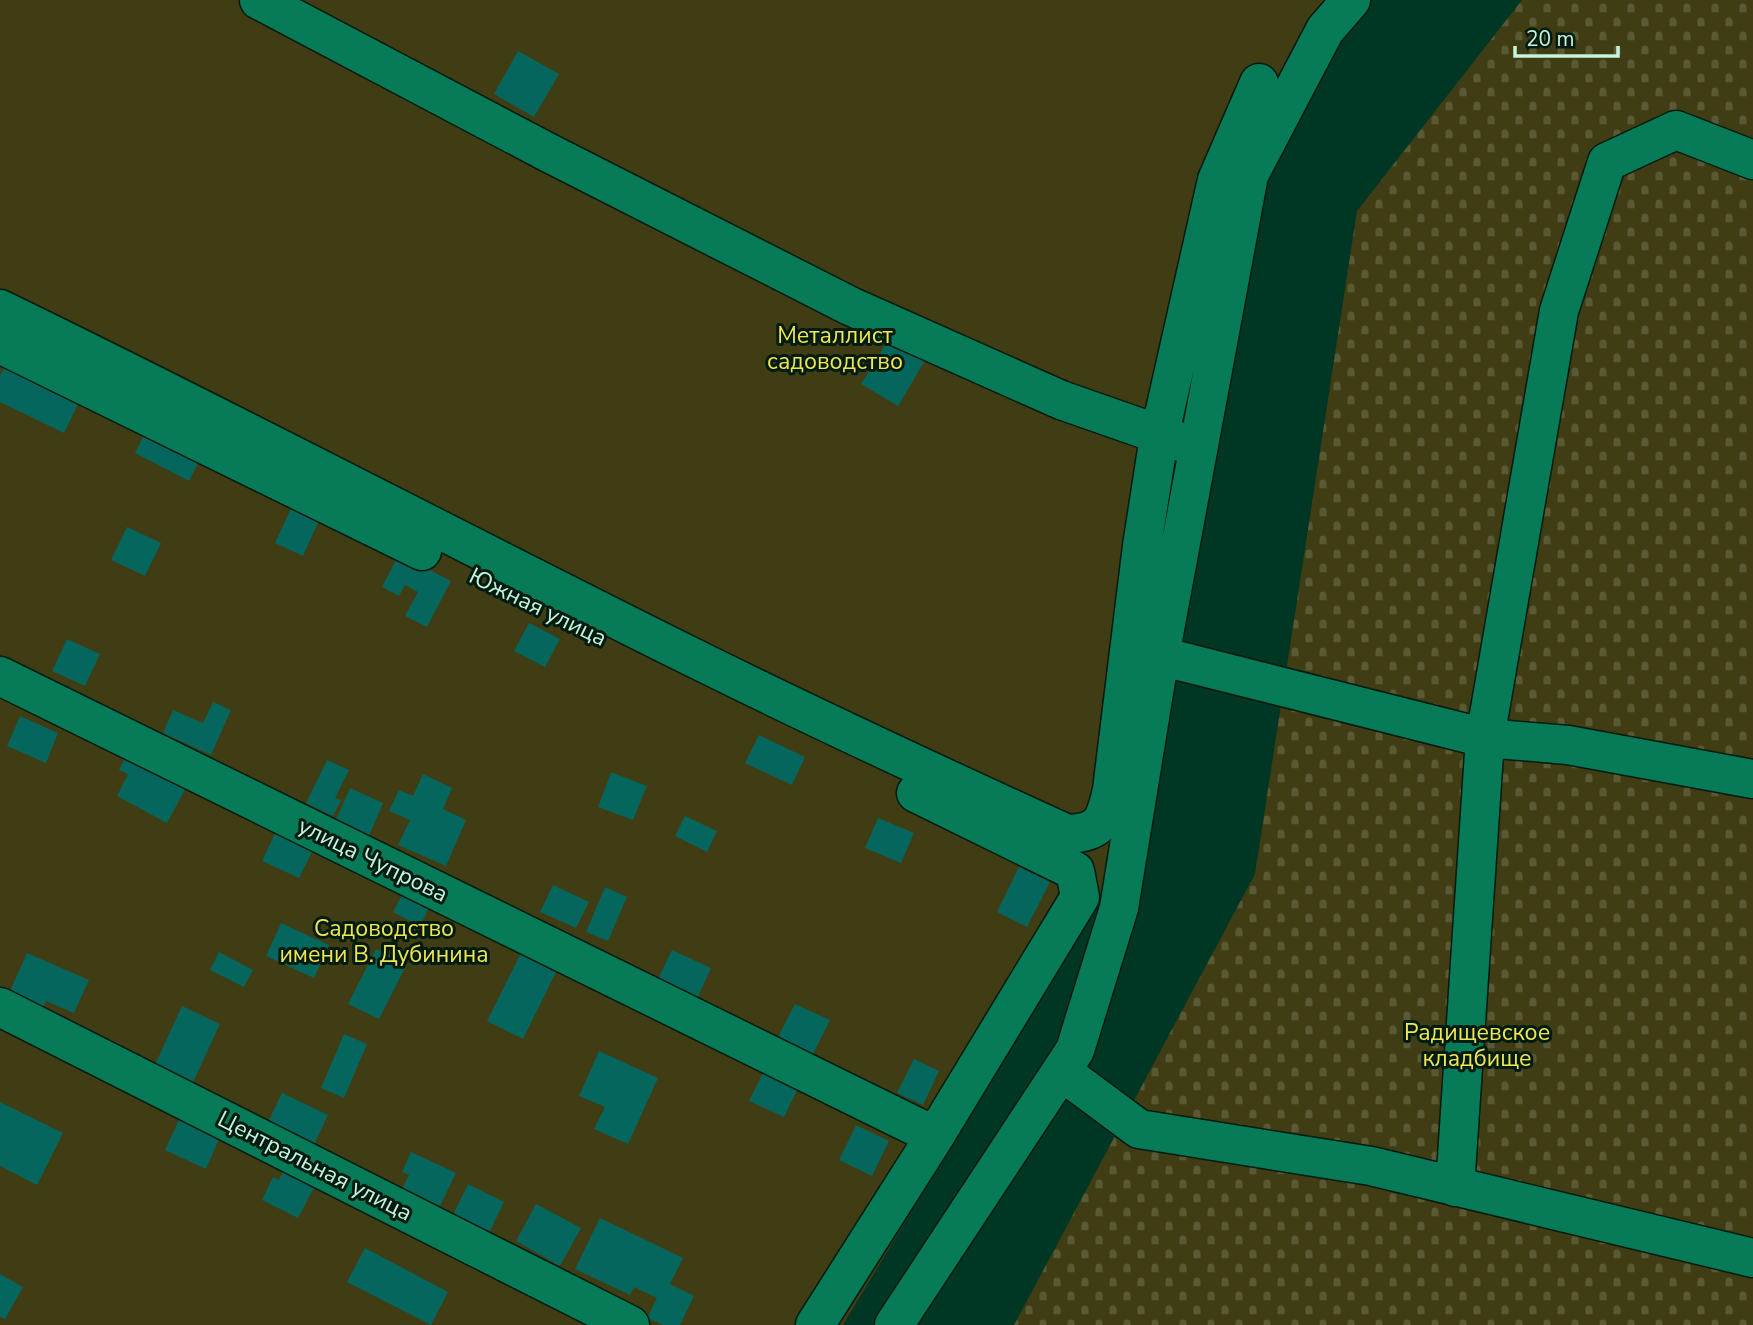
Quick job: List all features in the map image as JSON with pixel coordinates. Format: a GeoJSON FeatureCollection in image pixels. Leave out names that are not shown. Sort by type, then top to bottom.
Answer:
{"type":"FeatureCollection","features":[{"type":"Feature","properties":{"kind":"street"},"geometry":{"type":"LineString","coordinates":[[260,0],[850,306],[1061,400],[1159,437],[1199,447]]}},
{"type":"Feature","properties":{"kind":"street"},"geometry":{"type":"LineString","coordinates":[[908,1320],[1075,1050],[1119,908],[1160,656],[1249,176],[1325,30],[1351,0]]}},
{"type":"Feature","properties":{"kind":"street"},"geometry":{"type":"LineString","coordinates":[[0,309],[168,390],[696,659],[1066,834],[1087,833],[1097,827],[1106,816],[1112,790],[1142,546],[1159,437],[1217,180],[1259,83]]}},
{"type":"Feature","properties":{"kind":"street"},"geometry":{"type":"LineString","coordinates":[[1455,1187],[1485,738],[1559,311],[1607,162],[1676,130],[1753,160]]}},
{"type":"Feature","properties":{"kind":"street","name":"Южная улица"},"geometry":{"type":"LineString","coordinates":[[0,344],[1075,871],[1080,897],[934,1136]]}},
{"type":"Feature","properties":{"kind":"street"},"geometry":{"type":"LineString","coordinates":[[1160,656],[1485,738],[1568,745],[1753,779]]}},
{"type":"Feature","properties":{"kind":"street","name":"улица Чупрова"},"geometry":{"type":"LineString","coordinates":[[0,676],[934,1136]]}},
{"type":"Feature","properties":{"kind":"street","name":"Центральная улица"},"geometry":{"type":"LineString","coordinates":[[0,1007],[630,1325]]}},
{"type":"Feature","properties":{"kind":"street"},"geometry":{"type":"LineString","coordinates":[[1061,1071],[1139,1129],[1371,1167],[1753,1258]]}},
{"type":"Feature","properties":{"kind":"street"},"geometry":{"type":"LineString","coordinates":[[815,1325],[934,1136]]}},
{"type":"Feature","properties":{"kind":"green space"},"geometry":{"type":"Polygon","coordinates":[[[0,0],[1327,0],[1283,68],[1224,186],[1172,440],[1115,873],[843,1325],[0,1325],[0,0]]]}},
{"type":"Feature","properties":{"kind":"green space","name":"Радищевское кладбище"},"geometry":{"type":"Polygon","coordinates":[[[1522,0],[1753,0],[1753,1325],[1014,1325],[1255,874],[1357,211],[1522,0]]]}},
{"type":"Feature","properties":{"kind":"building"},"geometry":{"type":"Polygon","coordinates":[[[518,51],[559,74],[534,117],[494,94],[518,51]]]}},
{"type":"Feature","properties":{"kind":"building"},"geometry":{"type":"Polygon","coordinates":[[[891,335],[927,357],[898,406],[861,384],[891,335]]]}},
{"type":"Feature","properties":{"kind":"building"},"geometry":{"type":"Polygon","coordinates":[[[6,364],[80,400],[64,433],[0,402],[0,376],[6,364]]]}},
{"type":"Feature","properties":{"kind":"building"},"geometry":{"type":"Polygon","coordinates":[[[147,429],[201,457],[189,481],[135,453],[147,429]]]}},
{"type":"Feature","properties":{"kind":"building"},"geometry":{"type":"Polygon","coordinates":[[[293,504],[321,516],[303,556],[275,543],[293,504]]]}},
{"type":"Feature","properties":{"kind":"building"},"geometry":{"type":"Polygon","coordinates":[[[127,527],[161,543],[145,576],[111,560],[127,527]]]}},
{"type":"Feature","properties":{"kind":"building"},"geometry":{"type":"Polygon","coordinates":[[[399,554],[451,581],[427,627],[405,616],[418,592],[405,585],[399,596],[382,587],[399,554]]]}},
{"type":"Feature","properties":{"kind":"building"},"geometry":{"type":"Polygon","coordinates":[[[529,623],[560,639],[545,667],[514,651],[529,623]]]}},
{"type":"Feature","properties":{"kind":"building"},"geometry":{"type":"Polygon","coordinates":[[[67,639],[100,654],[85,686],[52,671],[67,639]]]}},
{"type":"Feature","properties":{"kind":"building"},"geometry":{"type":"Polygon","coordinates":[[[213,702],[231,710],[211,755],[163,733],[173,710],[203,723],[213,702]]]}},
{"type":"Feature","properties":{"kind":"building"},"geometry":{"type":"Polygon","coordinates":[[[20,716],[58,733],[46,763],[7,746],[20,716]]]}},
{"type":"Feature","properties":{"kind":"building"},"geometry":{"type":"Polygon","coordinates":[[[759,735],[805,757],[792,785],[745,763],[759,735]]]}},
{"type":"Feature","properties":{"kind":"building"},"geometry":{"type":"Polygon","coordinates":[[[128,752],[188,784],[167,823],[117,796],[128,774],[119,770],[128,752]]]}},
{"type":"Feature","properties":{"kind":"building"},"geometry":{"type":"Polygon","coordinates":[[[327,760],[349,770],[335,798],[341,800],[333,816],[306,803],[327,760]]]}},
{"type":"Feature","properties":{"kind":"building"},"geometry":{"type":"Polygon","coordinates":[[[611,772],[647,786],[633,820],[598,807],[611,772]]]}},
{"type":"Feature","properties":{"kind":"building"},"geometry":{"type":"Polygon","coordinates":[[[423,774],[452,788],[443,809],[466,820],[446,866],[398,845],[410,820],[389,811],[399,790],[413,796],[423,774]]]}},
{"type":"Feature","properties":{"kind":"building"},"geometry":{"type":"Polygon","coordinates":[[[350,788],[383,803],[369,836],[335,822],[350,788]]]}},
{"type":"Feature","properties":{"kind":"building"},"geometry":{"type":"Polygon","coordinates":[[[685,816],[717,831],[707,852],[675,836],[685,816]]]}},
{"type":"Feature","properties":{"kind":"building"},"geometry":{"type":"Polygon","coordinates":[[[878,818],[914,833],[901,863],[865,848],[878,818]]]}},
{"type":"Feature","properties":{"kind":"building"},"geometry":{"type":"Polygon","coordinates":[[[278,827],[315,846],[299,878],[262,861],[278,827]]]}},
{"type":"Feature","properties":{"kind":"building"},"geometry":{"type":"Polygon","coordinates":[[[1019,867],[1050,882],[1027,927],[997,912],[1019,867]]]}},
{"type":"Feature","properties":{"kind":"building"},"geometry":{"type":"Polygon","coordinates":[[[553,885],[589,902],[576,928],[540,912],[553,885]]]}},
{"type":"Feature","properties":{"kind":"building"},"geometry":{"type":"Polygon","coordinates":[[[605,887],[627,897],[608,941],[586,932],[605,887]]]}},
{"type":"Feature","properties":{"kind":"building"},"geometry":{"type":"Polygon","coordinates":[[[405,889],[432,902],[420,926],[393,912],[405,889]]]}},
{"type":"Feature","properties":{"kind":"building"},"geometry":{"type":"Polygon","coordinates":[[[281,923],[329,945],[314,978],[266,956],[281,923]]]}},
{"type":"Feature","properties":{"kind":"building"},"geometry":{"type":"Polygon","coordinates":[[[524,947],[560,964],[523,1039],[487,1021],[524,947]]]}},
{"type":"Feature","properties":{"kind":"building"},"geometry":{"type":"Polygon","coordinates":[[[376,949],[407,964],[379,1019],[348,1004],[376,949]]]}},
{"type":"Feature","properties":{"kind":"building"},"geometry":{"type":"Polygon","coordinates":[[[672,950],[711,968],[696,1001],[656,983],[672,950]]]}},
{"type":"Feature","properties":{"kind":"building"},"geometry":{"type":"Polygon","coordinates":[[[219,952],[253,970],[244,987],[210,970],[219,952]]]}},
{"type":"Feature","properties":{"kind":"building"},"geometry":{"type":"Polygon","coordinates":[[[27,953],[89,980],[74,1013],[46,1001],[41,1013],[7,998],[27,953]]]}},
{"type":"Feature","properties":{"kind":"building"},"geometry":{"type":"Polygon","coordinates":[[[795,1004],[830,1020],[811,1058],[776,1041],[795,1004]]]}},
{"type":"Feature","properties":{"kind":"building"},"geometry":{"type":"Polygon","coordinates":[[[182,1006],[220,1024],[190,1089],[152,1071],[182,1006]]]}},
{"type":"Feature","properties":{"kind":"building"},"geometry":{"type":"Polygon","coordinates":[[[344,1034],[367,1044],[344,1098],[321,1088],[344,1034]]]}},
{"type":"Feature","properties":{"kind":"building"},"geometry":{"type":"Polygon","coordinates":[[[599,1051],[658,1078],[628,1144],[594,1129],[605,1107],[579,1096],[599,1051]]]}},
{"type":"Feature","properties":{"kind":"building"},"geometry":{"type":"Polygon","coordinates":[[[914,1059],[939,1071],[923,1105],[897,1093],[914,1059]]]}},
{"type":"Feature","properties":{"kind":"building"},"geometry":{"type":"Polygon","coordinates":[[[768,1063],[802,1080],[784,1117],[749,1101],[768,1063]]]}},
{"type":"Feature","properties":{"kind":"building"},"geometry":{"type":"Polygon","coordinates":[[[282,1093],[328,1115],[312,1149],[265,1128],[282,1093]]]}},
{"type":"Feature","properties":{"kind":"building"},"geometry":{"type":"Polygon","coordinates":[[[0,1102],[63,1133],[37,1185],[0,1166],[0,1102]]]}},
{"type":"Feature","properties":{"kind":"building"},"geometry":{"type":"Polygon","coordinates":[[[179,1120],[219,1139],[206,1169],[165,1150],[179,1120]]]}},
{"type":"Feature","properties":{"kind":"building"},"geometry":{"type":"Polygon","coordinates":[[[856,1125],[889,1141],[872,1176],[839,1160],[856,1125]]]}},
{"type":"Feature","properties":{"kind":"building"},"geometry":{"type":"Polygon","coordinates":[[[411,1152],[456,1173],[440,1206],[402,1189],[409,1175],[402,1172],[411,1152]]]}},
{"type":"Feature","properties":{"kind":"building"},"geometry":{"type":"Polygon","coordinates":[[[286,1164],[318,1180],[298,1218],[262,1200],[273,1177],[279,1180],[286,1164]]]}},
{"type":"Feature","properties":{"kind":"building"},"geometry":{"type":"Polygon","coordinates":[[[468,1184],[504,1202],[487,1237],[451,1219],[468,1184]]]}},
{"type":"Feature","properties":{"kind":"building"},"geometry":{"type":"Polygon","coordinates":[[[536,1204],[581,1228],[560,1266],[516,1241],[536,1204]]]}},
{"type":"Feature","properties":{"kind":"building"},"geometry":{"type":"Polygon","coordinates":[[[600,1218],[683,1258],[670,1284],[694,1296],[680,1325],[663,1325],[647,1318],[657,1298],[634,1287],[630,1295],[575,1269],[600,1218]]]}},
{"type":"Feature","properties":{"kind":"building"},"geometry":{"type":"Polygon","coordinates":[[[365,1248],[448,1292],[431,1325],[347,1282],[365,1248]]]}},
{"type":"Feature","properties":{"kind":"building"},"geometry":{"type":"Polygon","coordinates":[[[0,1274],[23,1287],[5,1319],[0,1317],[0,1274]]]}},
{"type":"Feature","properties":{"kind":"park label","name":"Металлист садоводство"},"geometry":{"type":"Point","coordinates":[835,348]}},
{"type":"Feature","properties":{"kind":"park label","name":"Садоводство имени В. Дубинина"},"geometry":{"type":"Point","coordinates":[384,941]}}]}
